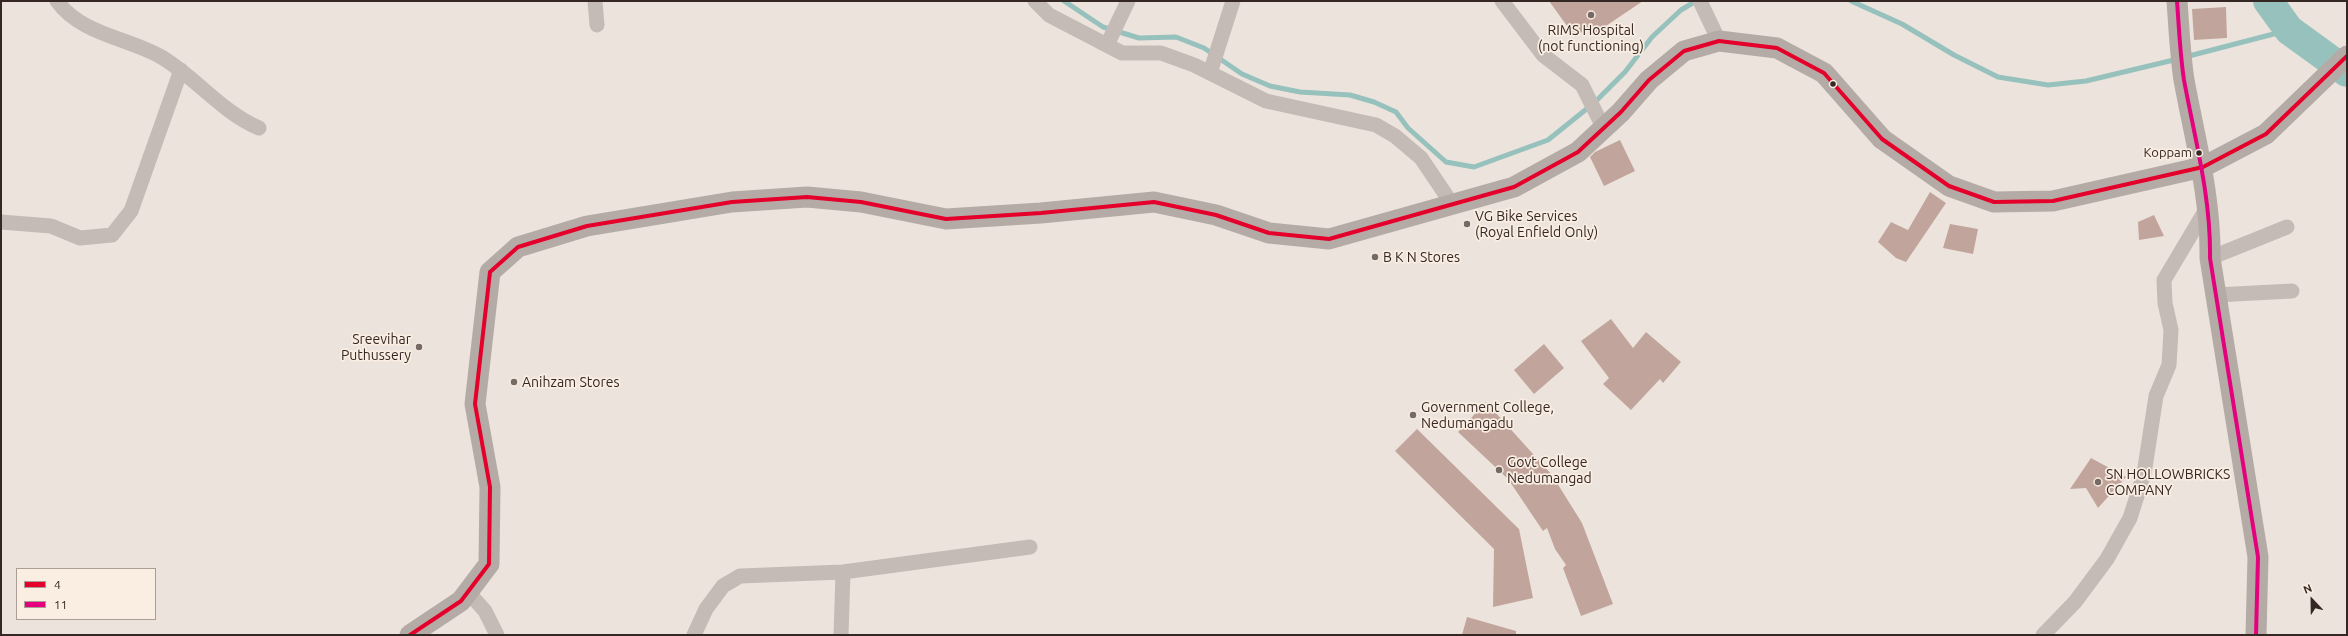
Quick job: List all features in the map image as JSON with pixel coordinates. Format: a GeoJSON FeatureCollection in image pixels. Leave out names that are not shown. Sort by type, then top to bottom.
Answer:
{"type":"FeatureCollection","features":[{"type":"Feature","properties":{"kind":"main road"},"geometry":{"type":"LineString","coordinates":[[2177,1],[2179,43],[2184,80],[2203,167],[2208,206],[2210,258],[2258,557],[2256,635]]}},
{"type":"Feature","properties":{"kind":"main road"},"geometry":{"type":"LineString","coordinates":[[410,635],[461,601],[489,564],[490,487],[475,404],[490,272],[518,247],[587,226],[732,202],[807,197],[861,202],[946,219],[1041,213],[1154,202],[1216,216],[1269,234],[1329,239],[1514,187],[1578,152],[1622,112],[1649,80],[1684,51],[1719,41],[1777,48],[1824,73],[1882,139],[1949,186],[1994,202],[2053,201],[2203,167],[2266,134],[2347,56]]}},
{"type":"Feature","properties":{"kind":"street"},"geometry":{"type":"LineString","coordinates":[[57,1],[62,8],[78,21],[162,57],[181,70],[246,122],[259,128]]}},
{"type":"Feature","properties":{"kind":"street"},"geometry":{"type":"LineString","coordinates":[[595,1],[597,25]]}},
{"type":"Feature","properties":{"kind":"street"},"geometry":{"type":"LineString","coordinates":[[1034,1],[1049,15],[1122,53],[1161,53],[1210,73],[1266,100],[1376,125],[1395,136],[1421,158],[1452,204]]}},
{"type":"Feature","properties":{"kind":"street"},"geometry":{"type":"LineString","coordinates":[[1107,45],[1128,1]]}},
{"type":"Feature","properties":{"kind":"street"},"geometry":{"type":"LineString","coordinates":[[1210,73],[1233,1]]}},
{"type":"Feature","properties":{"kind":"street"},"geometry":{"type":"LineString","coordinates":[[1502,1],[1543,55],[1582,85],[1604,129]]}},
{"type":"Feature","properties":{"kind":"street"},"geometry":{"type":"LineString","coordinates":[[1702,6],[1719,41]]}},
{"type":"Feature","properties":{"kind":"street"},"geometry":{"type":"LineString","coordinates":[[1,222],[51,226],[80,238],[112,235],[131,211],[181,70]]}},
{"type":"Feature","properties":{"kind":"street"},"geometry":{"type":"LineString","coordinates":[[2044,635],[2080,596],[2107,558],[2130,518],[2144,474],[2156,396],[2169,365],[2171,330],[2165,303],[2164,280],[2208,206]]}},
{"type":"Feature","properties":{"kind":"street"},"geometry":{"type":"LineString","coordinates":[[2210,258],[2287,227]]}},
{"type":"Feature","properties":{"kind":"street"},"geometry":{"type":"LineString","coordinates":[[2216,295],[2292,291]]}},
{"type":"Feature","properties":{"kind":"street"},"geometry":{"type":"LineString","coordinates":[[694,635],[706,609],[723,586],[740,576],[843,572],[1030,547]]}},
{"type":"Feature","properties":{"kind":"street"},"geometry":{"type":"LineString","coordinates":[[841,635],[843,572]]}},
{"type":"Feature","properties":{"kind":"street"},"geometry":{"type":"LineString","coordinates":[[468,592],[485,611],[497,635]]}},
{"type":"Feature","properties":{"kind":"building","name":"RIMS Hospital (not functioning)"},"geometry":{"type":"Polygon","coordinates":[[[1549,1],[1643,1],[1591,36],[1586,29],[1575,37],[1549,1]]]}},
{"type":"Feature","properties":{"kind":"building"},"geometry":{"type":"Polygon","coordinates":[[[2226,7],[2227,38],[2194,40],[2192,9],[2226,7]]]}},
{"type":"Feature","properties":{"kind":"building"},"geometry":{"type":"Polygon","coordinates":[[[1620,140],[1635,171],[1604,186],[1590,157],[1595,152],[1620,140]]]}},
{"type":"Feature","properties":{"kind":"building"},"geometry":{"type":"Polygon","coordinates":[[[1930,192],[1946,203],[1906,262],[1896,258],[1878,242],[1891,222],[1908,230],[1930,192]]]}},
{"type":"Feature","properties":{"kind":"building"},"geometry":{"type":"Polygon","coordinates":[[[2154,215],[2164,236],[2139,240],[2138,222],[2154,215]]]}},
{"type":"Feature","properties":{"kind":"building"},"geometry":{"type":"Polygon","coordinates":[[[1950,224],[1978,229],[1973,254],[1943,248],[1950,224]]]}},
{"type":"Feature","properties":{"kind":"building"},"geometry":{"type":"Polygon","coordinates":[[[1611,319],[1633,348],[1646,332],[1681,362],[1663,383],[1660,379],[1631,410],[1603,384],[1609,378],[1581,341],[1611,319]]]}},
{"type":"Feature","properties":{"kind":"building"},"geometry":{"type":"Polygon","coordinates":[[[1544,344],[1564,368],[1534,394],[1514,370],[1544,344]]]}},
{"type":"Feature","properties":{"kind":"building"},"geometry":{"type":"Polygon","coordinates":[[[1486,402],[1552,475],[1582,523],[1613,604],[1581,616],[1563,568],[1566,565],[1555,549],[1547,528],[1543,531],[1508,479],[1458,432],[1486,402]]]}},
{"type":"Feature","properties":{"kind":"building"},"geometry":{"type":"Polygon","coordinates":[[[1417,429],[1519,529],[1533,598],[1493,607],[1494,549],[1395,451],[1417,429]]]}},
{"type":"Feature","properties":{"kind":"building","name":"SN HOLLOWBRICKS COMPANY"},"geometry":{"type":"Polygon","coordinates":[[[2091,458],[2126,477],[2098,508],[2086,488],[2070,489],[2091,458]]]}},
{"type":"Feature","properties":{"kind":"building"},"geometry":{"type":"Polygon","coordinates":[[[1467,617],[1516,631],[1516,635],[1462,635],[1467,617]]]}},
{"type":"Feature","properties":{"kind":"waterway"},"geometry":{"type":"LineString","coordinates":[[1064,1],[1103,27],[1139,38],[1176,37],[1204,48],[1242,74],[1270,86],[1300,92],[1350,95],[1374,102],[1396,112],[1408,128],[1446,162],[1474,167],[1548,140],[1594,103],[1625,72],[1652,37],[1681,10],[1696,1]]}},
{"type":"Feature","properties":{"kind":"waterway"},"geometry":{"type":"LineString","coordinates":[[1851,1],[1902,24],[1954,55],[1998,77],[2048,85],[2086,81],[2178,59]]}},
{"type":"Feature","properties":{"kind":"waterway"},"geometry":{"type":"LineString","coordinates":[[2268,1],[2289,30],[2347,72]]}},
{"type":"Feature","properties":{"kind":"waterway"},"geometry":{"type":"LineString","coordinates":[[2185,57],[2289,30]]}},
{"type":"Feature","properties":{"kind":"transit line","name":"11"},"geometry":{"type":"LineString","coordinates":[[2177,1],[2184,80],[2205,191],[2210,235],[2210,258],[2258,557],[2256,635]]}},
{"type":"Feature","properties":{"kind":"transit line","name":"4"},"geometry":{"type":"LineString","coordinates":[[410,635],[461,601],[489,564],[490,487],[475,404],[490,272],[518,247],[587,226],[732,202],[807,197],[861,202],[946,219],[1041,213],[1154,202],[1216,215],[1269,233],[1329,239],[1514,187],[1578,152],[1621,112],[1649,80],[1684,51],[1719,41],[1777,48],[1824,73],[1882,139],[1949,186],[1994,202],[2053,201],[2203,167],[2266,134],[2347,56]]}},
{"type":"Feature","properties":{"kind":"place","name":"RIMS Hospital (not functioning)"},"geometry":{"type":"Point","coordinates":[1591,15]}},
{"type":"Feature","properties":{"kind":"place","name":"Koppam"},"geometry":{"type":"Point","coordinates":[2199,153]}},
{"type":"Feature","properties":{"kind":"place","name":"VG Bike Services (Royal Enfield Only)"},"geometry":{"type":"Point","coordinates":[1467,224]}},
{"type":"Feature","properties":{"kind":"place","name":"B K N Stores"},"geometry":{"type":"Point","coordinates":[1375,257]}},
{"type":"Feature","properties":{"kind":"place","name":"Sreevihar Puthussery"},"geometry":{"type":"Point","coordinates":[419,347]}},
{"type":"Feature","properties":{"kind":"place","name":"Anihzam Stores"},"geometry":{"type":"Point","coordinates":[514,382]}},
{"type":"Feature","properties":{"kind":"place","name":"Government College, Nedumangadu"},"geometry":{"type":"Point","coordinates":[1413,415]}},
{"type":"Feature","properties":{"kind":"place","name":"Govt College Nedumangad"},"geometry":{"type":"Point","coordinates":[1499,470]}},
{"type":"Feature","properties":{"kind":"place","name":"SN HOLLOWBRICKS COMPANY"},"geometry":{"type":"Point","coordinates":[2098,482]}}]}
